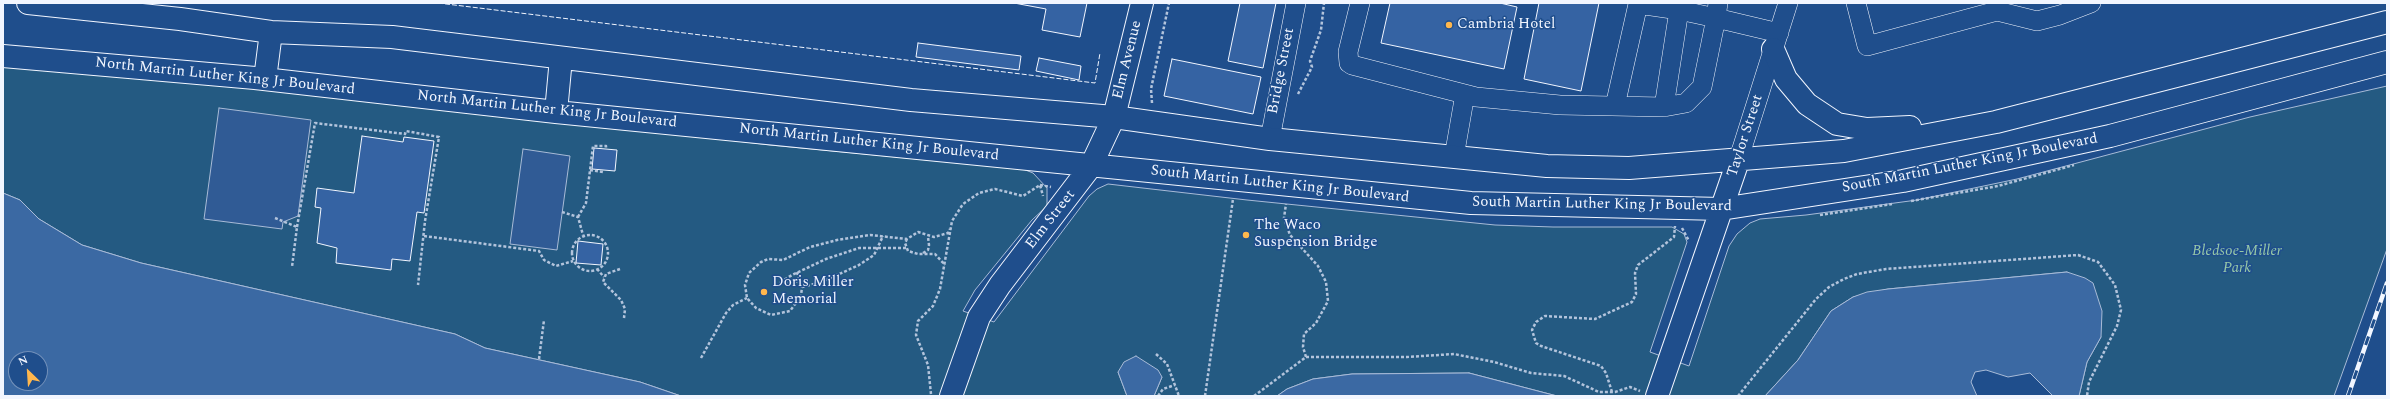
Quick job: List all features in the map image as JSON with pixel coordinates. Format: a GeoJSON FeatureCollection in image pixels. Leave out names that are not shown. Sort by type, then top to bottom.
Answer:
{"type":"FeatureCollection","features":[{"type":"Feature","properties":{"kind":"main road"},"geometry":{"type":"LineString","coordinates":[[28,3],[180,19],[271,32],[392,37],[911,100],[1114,117],[1270,139],[1547,166],[1630,168],[1738,161],[1844,151],[1996,122],[2387,22]]}},
{"type":"Feature","properties":{"kind":"main road","name":"Elm Avenue"},"geometry":{"type":"LineString","coordinates":[[1114,117],[1142,3]]}},
{"type":"Feature","properties":{"kind":"main road"},"geometry":{"type":"LineString","coordinates":[[264,79],[271,32]]}},
{"type":"Feature","properties":{"kind":"main road"},"geometry":{"type":"LineString","coordinates":[[1776,41],[1786,79],[1807,104],[1837,124],[1867,129],[1996,122]]}},
{"type":"Feature","properties":{"kind":"main road","name":"North Martin Luther King Jr Boulevard"},"geometry":{"type":"LineString","coordinates":[[3,56],[264,79],[556,112],[1091,166]]}},
{"type":"Feature","properties":{"kind":"main road"},"geometry":{"type":"LineString","coordinates":[[556,112],[560,58]]}},
{"type":"Feature","properties":{"kind":"main road","name":"South Martin Luther King Jr Boulevard"},"geometry":{"type":"LineString","coordinates":[[1091,166],[1471,204],[1721,209],[1911,179],[2110,136],[2387,62]]}},
{"type":"Feature","properties":{"kind":"main road","name":"Elm Street"},"geometry":{"type":"LineString","coordinates":[[951,396],[979,317],[1000,285],[1091,166],[1114,117]]}},
{"type":"Feature","properties":{"kind":"main road","name":"Taylor Street"},"geometry":{"type":"LineString","coordinates":[[1651,394],[1670,359],[1738,161]]}},
{"type":"Feature","properties":{"kind":"street","name":"Bridge Street"},"geometry":{"type":"LineString","coordinates":[[1270,139],[1296,3]]}},
{"type":"Feature","properties":{"kind":"street"},"geometry":{"type":"LineString","coordinates":[[1360,3],[1348,52],[1348,63],[1465,94],[1560,105],[1664,107],[1686,103],[1702,87],[1717,10]]}},
{"type":"Feature","properties":{"kind":"street","name":"Taylor Street"},"geometry":{"type":"LineString","coordinates":[[1738,161],[1788,3]]}},
{"type":"Feature","properties":{"kind":"street"},"geometry":{"type":"LineString","coordinates":[[1856,3],[1866,46],[1990,7],[2037,21],[2060,16],[2091,3]]}},
{"type":"Feature","properties":{"kind":"street"},"geometry":{"type":"LineString","coordinates":[[1615,106],[1638,4],[1717,10],[1776,41]]}},
{"type":"Feature","properties":{"kind":"street"},"geometry":{"type":"LineString","coordinates":[[1664,107],[1680,7]]}},
{"type":"Feature","properties":{"kind":"street"},"geometry":{"type":"LineString","coordinates":[[1454,157],[1465,94]]}},
{"type":"Feature","properties":{"kind":"path"},"geometry":{"type":"LineString","coordinates":[[1155,108],[1151,98],[1151,89],[1169,3]]}},
{"type":"Feature","properties":{"kind":"path"},"geometry":{"type":"LineString","coordinates":[[1304,85],[1312,67],[1310,61],[1321,30],[1324,3]]}},
{"type":"Feature","properties":{"kind":"path"},"geometry":{"type":"LineString","coordinates":[[292,267],[297,227],[315,123],[405,134],[406,131],[439,138],[418,285]]}},
{"type":"Feature","properties":{"kind":"path"},"geometry":{"type":"LineString","coordinates":[[583,235],[578,216],[586,203],[593,146],[606,146],[606,149]]}},
{"type":"Feature","properties":{"kind":"path"},"geometry":{"type":"LineString","coordinates":[[590,170],[603,172],[603,170]]}},
{"type":"Feature","properties":{"kind":"path"},"geometry":{"type":"LineString","coordinates":[[1205,396],[1235,181]]}},
{"type":"Feature","properties":{"kind":"path"},"geometry":{"type":"LineString","coordinates":[[931,396],[928,365],[916,334],[918,321],[933,306],[945,265],[952,221],[963,204],[979,193],[995,189],[1023,196],[1040,185],[1043,193],[1043,201]]}},
{"type":"Feature","properties":{"kind":"path"},"geometry":{"type":"LineString","coordinates":[[1278,203],[1294,205]]}},
{"type":"Feature","properties":{"kind":"path"},"geometry":{"type":"LineString","coordinates":[[1286,204],[1284,218],[1290,235],[1318,266],[1326,282],[1328,301],[1316,323],[1304,334],[1303,347],[1306,357]]}},
{"type":"Feature","properties":{"kind":"path"},"geometry":{"type":"LineString","coordinates":[[562,212],[578,216]]}},
{"type":"Feature","properties":{"kind":"path"},"geometry":{"type":"LineString","coordinates":[[275,218],[297,227]]}},
{"type":"Feature","properties":{"kind":"path"},"geometry":{"type":"LineString","coordinates":[[1671,224],[1682,227],[1687,233],[1689,246]]}},
{"type":"Feature","properties":{"kind":"path"},"geometry":{"type":"LineString","coordinates":[[1612,392],[1606,373],[1601,366],[1541,346],[1536,343],[1532,330],[1536,322],[1544,316],[1595,319],[1632,302],[1636,294],[1635,273],[1638,265],[1674,237],[1675,225]]}},
{"type":"Feature","properties":{"kind":"path"},"geometry":{"type":"LineString","coordinates":[[797,272],[802,287],[797,304],[790,311],[770,315],[761,312],[747,298],[745,285],[749,273],[762,262],[775,258],[783,260],[810,246],[837,240],[870,235],[907,239],[918,232],[928,237],[940,236],[951,229]]}},
{"type":"Feature","properties":{"kind":"path"},"geometry":{"type":"LineString","coordinates":[[583,235],[595,235],[607,247],[608,254],[604,264],[597,270],[588,272],[579,268],[573,261],[571,252],[574,243],[583,235]]}},
{"type":"Feature","properties":{"kind":"path"},"geometry":{"type":"LineString","coordinates":[[424,236],[539,252],[544,260],[556,266],[573,261]]}},
{"type":"Feature","properties":{"kind":"path"},"geometry":{"type":"LineString","coordinates":[[802,287],[822,282],[859,265],[874,255],[883,236]]}},
{"type":"Feature","properties":{"kind":"path"},"geometry":{"type":"LineString","coordinates":[[923,253],[928,250],[928,237]]}},
{"type":"Feature","properties":{"kind":"path"},"geometry":{"type":"LineString","coordinates":[[906,248],[907,239]]}},
{"type":"Feature","properties":{"kind":"path"},"geometry":{"type":"LineString","coordinates":[[800,281],[779,283],[797,272],[843,253],[879,246],[906,248],[913,253],[935,254],[945,265]]}},
{"type":"Feature","properties":{"kind":"path"},"geometry":{"type":"LineString","coordinates":[[1738,396],[1816,299],[1829,287],[1844,279],[1857,274],[1886,269],[2078,255],[2098,262],[2115,285],[2121,310],[2117,326],[2089,382],[2087,396]]}},
{"type":"Feature","properties":{"kind":"path"},"geometry":{"type":"LineString","coordinates":[[604,277],[610,272],[620,269]]}},
{"type":"Feature","properties":{"kind":"path"},"geometry":{"type":"LineString","coordinates":[[597,270],[604,277],[605,285],[621,300],[625,309],[624,318]]}},
{"type":"Feature","properties":{"kind":"path"},"geometry":{"type":"LineString","coordinates":[[701,358],[726,313],[733,305],[747,298]]}},
{"type":"Feature","properties":{"kind":"path"},"geometry":{"type":"LineString","coordinates":[[539,358],[544,320]]}},
{"type":"Feature","properties":{"kind":"path"},"geometry":{"type":"LineString","coordinates":[[1156,354],[1167,364],[1180,396]]}},
{"type":"Feature","properties":{"kind":"path"},"geometry":{"type":"LineString","coordinates":[[1254,396],[1306,357],[1407,357],[1454,354],[1494,362],[1531,373],[1564,376],[1599,392],[1612,392],[1630,387],[1651,394]]}},
{"type":"Feature","properties":{"kind":"path"},"geometry":{"type":"LineString","coordinates":[[1158,396],[1163,389],[1175,385]]}},
{"type":"Feature","properties":{"kind":"green space","name":"Bledsoe-Miller Park"},"geometry":{"type":"Polygon","coordinates":[[[3,63],[571,121],[770,145],[1023,169],[1033,173],[1047,188],[1047,206],[1032,220],[975,290],[963,311],[994,322],[1089,196],[1097,189],[1108,184],[1247,200],[1495,225],[1553,227],[1672,227],[1684,234],[1687,242],[1650,352],[1689,366],[1729,246],[1737,234],[1750,223],[1760,219],[1806,215],[1917,200],[2017,179],[2250,117],[2387,86],[2387,249],[2334,396],[2079,396],[2087,362],[2101,337],[2067,272],[1888,289],[1853,297],[1831,311],[1798,360],[1765,396],[1557,396],[1469,373],[1352,374],[1313,379],[1287,389],[1277,396],[1154,396],[1162,377],[1118,372],[1127,396],[681,396],[640,382],[485,348],[455,334],[141,263],[82,245],[39,219],[20,200],[3,193],[3,63]]]}},
{"type":"Feature","properties":{"kind":"shaded area"},"geometry":{"type":"Polygon","coordinates":[[[219,108],[311,120],[298,216],[283,222],[282,229],[204,219],[219,108]]]}},
{"type":"Feature","properties":{"kind":"shaded area"},"geometry":{"type":"Polygon","coordinates":[[[523,149],[570,156],[557,250],[510,244],[523,149]]]}},
{"type":"Feature","properties":{"kind":"shaded area"},"geometry":{"type":"Polygon","coordinates":[[[3,193],[20,200],[39,219],[82,245],[141,263],[455,334],[485,348],[640,382],[681,396],[3,396],[3,193]]]}},
{"type":"Feature","properties":{"kind":"shaded area"},"geometry":{"type":"Polygon","coordinates":[[[2067,272],[2085,278],[2093,283],[2102,311],[2101,337],[2087,362],[2079,396],[2053,396],[2030,373],[2008,377],[1986,370],[1975,372],[1971,382],[1977,396],[1765,396],[1798,360],[1831,311],[1853,297],[1867,292],[1888,289],[2067,272]]]}},
{"type":"Feature","properties":{"kind":"shaded area"},"geometry":{"type":"Polygon","coordinates":[[[1136,356],[1158,370],[1162,377],[1154,396],[1127,396],[1118,372],[1124,362],[1136,356]]]}},
{"type":"Feature","properties":{"kind":"shaded area"},"geometry":{"type":"Polygon","coordinates":[[[1469,373],[1557,396],[1277,396],[1287,389],[1313,379],[1352,374],[1469,373]]]}},
{"type":"Feature","properties":{"kind":"building"},"geometry":{"type":"Polygon","coordinates":[[[1014,3],[1087,3],[1080,37],[1042,30],[1046,9],[1014,3]]]}},
{"type":"Feature","properties":{"kind":"building"},"geometry":{"type":"Polygon","coordinates":[[[1240,3],[1276,3],[1263,68],[1228,61],[1240,3]]]}},
{"type":"Feature","properties":{"kind":"building","name":"Cambria Hotel"},"geometry":{"type":"Polygon","coordinates":[[[1390,3],[1500,3],[1517,7],[1504,69],[1381,43],[1390,3]]]}},
{"type":"Feature","properties":{"kind":"building"},"geometry":{"type":"Polygon","coordinates":[[[1539,3],[1599,3],[1581,91],[1524,79],[1539,3]]]}},
{"type":"Feature","properties":{"kind":"building"},"geometry":{"type":"Polygon","coordinates":[[[918,43],[1021,56],[1019,70],[916,57],[918,43]]]}},
{"type":"Feature","properties":{"kind":"building"},"geometry":{"type":"Polygon","coordinates":[[[1039,58],[1081,66],[1079,80],[1036,71],[1039,58]]]}},
{"type":"Feature","properties":{"kind":"building"},"geometry":{"type":"Polygon","coordinates":[[[1172,59],[1261,77],[1253,114],[1164,96],[1172,59]]]}},
{"type":"Feature","properties":{"kind":"building"},"geometry":{"type":"Polygon","coordinates":[[[362,136],[403,142],[404,137],[434,141],[424,213],[417,212],[410,261],[392,259],[391,270],[336,263],[337,248],[317,243],[321,208],[315,207],[317,188],[354,193],[362,136]]]}},
{"type":"Feature","properties":{"kind":"building"},"geometry":{"type":"Polygon","coordinates":[[[594,148],[617,150],[615,171],[592,169],[594,148]]]}},
{"type":"Feature","properties":{"kind":"building"},"geometry":{"type":"Polygon","coordinates":[[[578,241],[603,244],[601,265],[576,263],[578,241]]]}},
{"type":"Feature","properties":{"kind":"railway"},"geometry":{"type":"LineString","coordinates":[[2348,396],[2387,283]]}},
{"type":"Feature","properties":{"kind":"fence"},"geometry":{"type":"LineString","coordinates":[[438,3],[1095,83],[1100,53]]}},
{"type":"Feature","properties":{"kind":"place","name":"Cambria Hotel"},"geometry":{"type":"Point","coordinates":[1449,25]}},
{"type":"Feature","properties":{"kind":"place","name":"The Waco Suspension Bridge"},"geometry":{"type":"Point","coordinates":[1246,235]}},
{"type":"Feature","properties":{"kind":"place","name":"Doris Miller Memorial"},"geometry":{"type":"Point","coordinates":[764,292]}}]}
